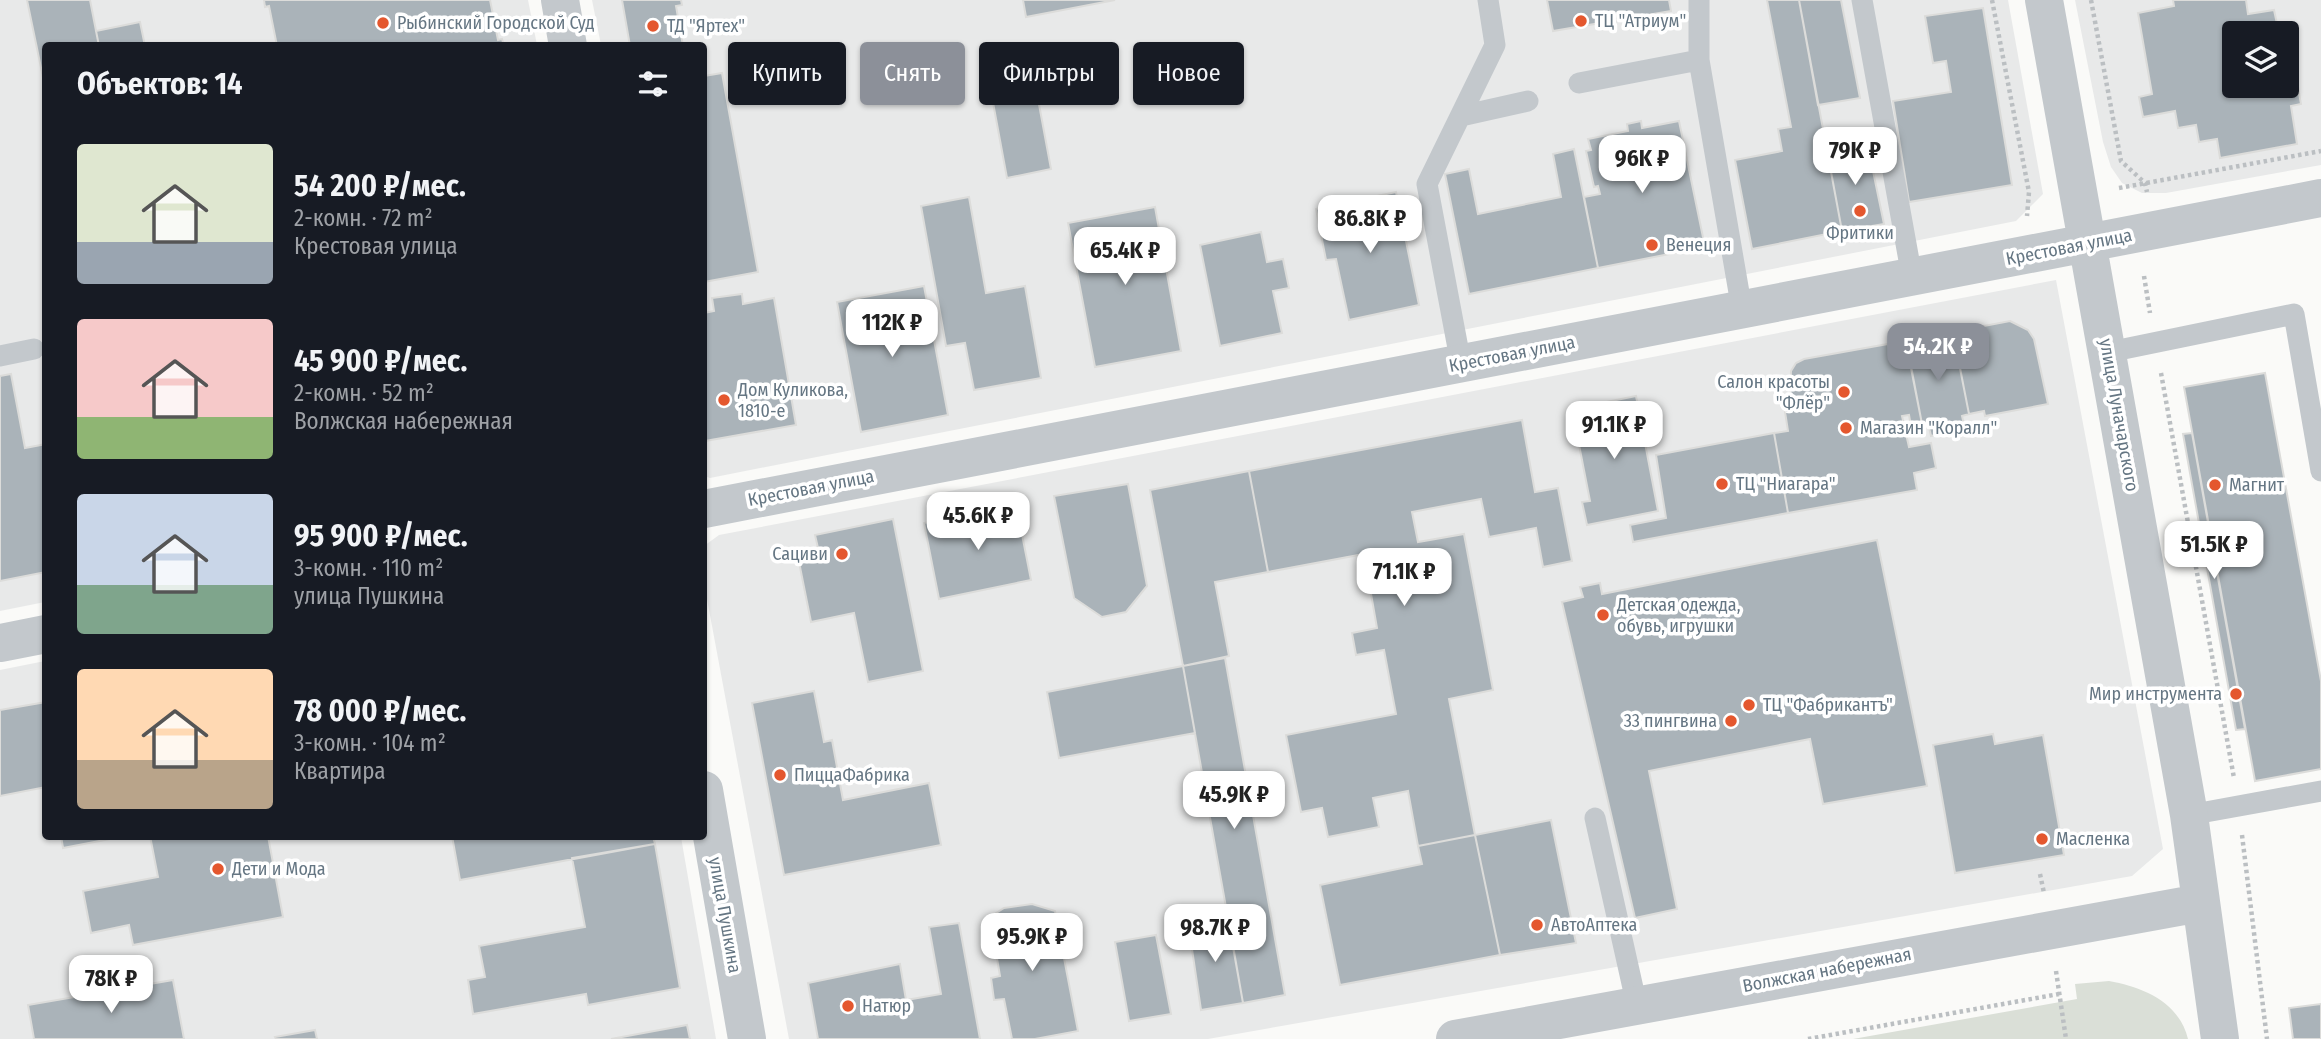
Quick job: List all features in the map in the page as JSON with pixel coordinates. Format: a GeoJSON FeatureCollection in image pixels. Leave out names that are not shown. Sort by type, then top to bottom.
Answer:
{"type":"FeatureCollection","features":[{"type":"Feature","properties":{"kind":"street"},"geometry":{"type":"LineString","coordinates":[[560,0],[567,42]]}},
{"type":"Feature","properties":{"kind":"street","name":"улица Луначарского"},"geometry":{"type":"LineString","coordinates":[[2044,0],[2109,352],[2189,815],[2220,1039]]}},
{"type":"Feature","properties":{"kind":"street","name":"Крестовая улица"},"geometry":{"type":"LineString","coordinates":[[707,508],[2321,198]]}},
{"type":"Feature","properties":{"kind":"street"},"geometry":{"type":"LineString","coordinates":[[0,643],[42,635]]}},
{"type":"Feature","properties":{"kind":"street","name":"улица Пушкина"},"geometry":{"type":"LineString","coordinates":[[707,807],[747,1039]]}},
{"type":"Feature","properties":{"kind":"street","name":"Волжская набережная"},"geometry":{"type":"LineString","coordinates":[[1455,1039],[2200,903]]}},
{"type":"Feature","properties":{"kind":"lane"},"geometry":{"type":"LineString","coordinates":[[1461,364],[1427,184],[1495,45],[1488,0]]}},
{"type":"Feature","properties":{"kind":"lane"},"geometry":{"type":"LineString","coordinates":[[1699,0],[1699,60],[1742,310]]}},
{"type":"Feature","properties":{"kind":"lane"},"geometry":{"type":"LineString","coordinates":[[1862,0],[1912,277]]}},
{"type":"Feature","properties":{"kind":"lane"},"geometry":{"type":"LineString","coordinates":[[1579,83],[1699,60]]}},
{"type":"Feature","properties":{"kind":"lane"},"geometry":{"type":"LineString","coordinates":[[1461,116],[1528,101]]}},
{"type":"Feature","properties":{"kind":"lane"},"geometry":{"type":"LineString","coordinates":[[2109,352],[2294,314],[2321,471]]}},
{"type":"Feature","properties":{"kind":"lane"},"geometry":{"type":"LineString","coordinates":[[0,356],[34,349]]}},
{"type":"Feature","properties":{"kind":"lane"},"geometry":{"type":"LineString","coordinates":[[2189,815],[2321,791]]}},
{"type":"Feature","properties":{"kind":"lane"},"geometry":{"type":"LineString","coordinates":[[1595,818],[1637,1006]]}},
{"type":"Feature","properties":{"kind":"path"},"geometry":{"type":"LineString","coordinates":[[1992,0],[2029,192],[2025,208],[2034,254]]}},
{"type":"Feature","properties":{"kind":"path"},"geometry":{"type":"LineString","coordinates":[[2091,0],[2121,161],[2145,183],[2154,230]]}},
{"type":"Feature","properties":{"kind":"path"},"geometry":{"type":"LineString","coordinates":[[2080,196],[2321,151]]}},
{"type":"Feature","properties":{"kind":"path"},"geometry":{"type":"LineString","coordinates":[[2144,276],[2238,806],[2267,1039]]}},
{"type":"Feature","properties":{"kind":"path"},"geometry":{"type":"LineString","coordinates":[[1808,1039],[2059,994],[2066,1039]]}},
{"type":"Feature","properties":{"kind":"shaded area"},"geometry":{"type":"Polygon","coordinates":[[[0,0],[528,0],[536,42],[42,42],[42,603],[0,611],[0,0]]]}},
{"type":"Feature","properties":{"kind":"shaded area"},"geometry":{"type":"Polygon","coordinates":[[[592,0],[2008,0],[2043,194],[2016,221],[710,478],[707,477],[707,42],[600,42],[592,0]]]}},
{"type":"Feature","properties":{"kind":"shaded area"},"geometry":{"type":"Polygon","coordinates":[[[2075,0],[2321,0],[2321,165],[2166,193],[2142,193],[2122,183],[2111,167],[2103,142],[2075,0]]]}},
{"type":"Feature","properties":{"kind":"shaded area"},"geometry":{"type":"Polygon","coordinates":[[[2056,280],[2163,849],[2132,876],[1208,1039],[789,1039],[707,599],[707,544],[719,535],[2056,280]]]}},
{"type":"Feature","properties":{"kind":"shaded area"},"geometry":{"type":"Polygon","coordinates":[[[42,662],[42,840],[682,840],[716,1039],[0,1039],[0,670],[42,662]]]}},
{"type":"Feature","properties":{"kind":"shaded area"},"geometry":{"type":"Polygon","coordinates":[[[2109,981],[2134,987],[2158,998],[2177,1015],[2188,1039],[1853,1039],[2077,999],[2075,984],[2109,981]]]}},
{"type":"Feature","properties":{"kind":"building"},"geometry":{"type":"Polygon","coordinates":[[[27,0],[90,0],[98,42],[42,42],[42,73],[27,0]]]}},
{"type":"Feature","properties":{"kind":"building","name":"Рыбинский Городской Суд"},"geometry":{"type":"Polygon","coordinates":[[[264,0],[490,0],[498,40],[502,39],[503,42],[276,42],[269,6],[265,7],[264,0]]]}},
{"type":"Feature","properties":{"kind":"building","name":"ТД \"Яртех\""},"geometry":{"type":"Polygon","coordinates":[[[622,0],[681,0],[682,5],[676,6],[682,42],[629,42],[622,0]]]}},
{"type":"Feature","properties":{"kind":"building"},"geometry":{"type":"Polygon","coordinates":[[[1023,0],[1115,0],[1026,17],[1023,0]]]}},
{"type":"Feature","properties":{"kind":"building","name":"ТЦ \"Атриум\""},"geometry":{"type":"Polygon","coordinates":[[[1547,0],[1669,0],[1671,11],[1553,31],[1547,0]]]}},
{"type":"Feature","properties":{"kind":"building"},"geometry":{"type":"Polygon","coordinates":[[[1767,0],[1799,0],[1842,231],[1752,249],[1735,160],[1782,151],[1778,129],[1791,127],[1767,0]]]}},
{"type":"Feature","properties":{"kind":"building"},"geometry":{"type":"Polygon","coordinates":[[[1799,0],[1841,0],[1860,98],[1818,105],[1799,0]]]}},
{"type":"Feature","properties":{"kind":"building"},"geometry":{"type":"Polygon","coordinates":[[[2173,0],[2246,0],[2248,14],[2274,10],[2276,21],[2222,21],[2222,98],[2299,98],[2299,93],[2301,104],[2291,106],[2297,144],[2220,158],[2217,139],[2199,142],[2196,125],[2178,128],[2175,111],[2143,117],[2139,97],[2152,94],[2138,13],[2174,6],[2173,0]]]}},
{"type":"Feature","properties":{"kind":"building"},"geometry":{"type":"Polygon","coordinates":[[[1983,8],[2012,185],[1909,202],[1893,101],[1951,92],[1946,61],[1933,63],[1925,16],[1983,8]]]}},
{"type":"Feature","properties":{"kind":"building"},"geometry":{"type":"Polygon","coordinates":[[[140,22],[144,42],[98,42],[96,31],[140,22]]]}},
{"type":"Feature","properties":{"kind":"building"},"geometry":{"type":"Polygon","coordinates":[[[722,73],[758,272],[707,281],[707,76],[722,73]]]}},
{"type":"Feature","properties":{"kind":"building"},"geometry":{"type":"Polygon","coordinates":[[[993,105],[1039,105],[1051,169],[1007,178],[993,105]]]}},
{"type":"Feature","properties":{"kind":"building"},"geometry":{"type":"Polygon","coordinates":[[[1641,121],[1642,128],[1679,121],[1705,247],[1598,268],[1584,197],[1600,194],[1598,186],[1594,187],[1586,151],[1591,150],[1588,139],[1628,131],[1627,124],[1641,121]]]}},
{"type":"Feature","properties":{"kind":"building"},"geometry":{"type":"Polygon","coordinates":[[[1867,142],[1884,224],[1842,231],[1827,150],[1867,142]]]}},
{"type":"Feature","properties":{"kind":"building"},"geometry":{"type":"Polygon","coordinates":[[[1574,149],[1598,268],[1469,294],[1445,174],[1469,169],[1478,214],[1561,197],[1553,154],[1574,149]]]}},
{"type":"Feature","properties":{"kind":"building"},"geometry":{"type":"Polygon","coordinates":[[[1396,192],[1419,305],[1349,320],[1336,259],[1326,260],[1316,209],[1396,192]]]}},
{"type":"Feature","properties":{"kind":"building"},"geometry":{"type":"Polygon","coordinates":[[[969,197],[986,293],[1025,286],[1041,378],[974,390],[965,343],[946,346],[921,206],[969,197]]]}},
{"type":"Feature","properties":{"kind":"building"},"geometry":{"type":"Polygon","coordinates":[[[1155,207],[1181,351],[1095,367],[1068,223],[1155,207]]]}},
{"type":"Feature","properties":{"kind":"building"},"geometry":{"type":"Polygon","coordinates":[[[1261,232],[1267,262],[1283,259],[1289,288],[1273,291],[1282,333],[1220,346],[1200,245],[1261,232]]]}},
{"type":"Feature","properties":{"kind":"building"},"geometry":{"type":"Polygon","coordinates":[[[924,286],[948,415],[861,432],[837,302],[924,286]]]}},
{"type":"Feature","properties":{"kind":"building"},"geometry":{"type":"Polygon","coordinates":[[[742,294],[743,304],[774,298],[796,425],[707,441],[707,312],[714,311],[712,298],[742,294]]]}},
{"type":"Feature","properties":{"kind":"building"},"geometry":{"type":"Polygon","coordinates":[[[2010,321],[2028,330],[2034,339],[2048,404],[1985,416],[1984,411],[1969,414],[1955,343],[1971,340],[1968,329],[2010,321]]]}},
{"type":"Feature","properties":{"kind":"building"},"geometry":{"type":"Polygon","coordinates":[[[1953,332],[1969,414],[1962,416],[1965,429],[1931,436],[1928,423],[1922,424],[1906,340],[1953,332]]]}},
{"type":"Feature","properties":{"kind":"building","name":"Магазин \"Коралл\""},"geometry":{"type":"Polygon","coordinates":[[[1888,344],[1892,362],[1909,358],[1922,424],[1911,426],[1909,415],[1902,416],[1909,447],[1931,443],[1936,468],[1914,473],[1917,490],[1788,513],[1774,433],[1788,431],[1783,399],[1790,402],[1791,371],[1796,363],[1804,359],[1888,344]]]}},
{"type":"Feature","properties":{"kind":"building"},"geometry":{"type":"Polygon","coordinates":[[[2265,373],[2321,681],[2321,769],[2255,781],[2184,387],[2265,373]]]}},
{"type":"Feature","properties":{"kind":"building"},"geometry":{"type":"Polygon","coordinates":[[[11,374],[25,448],[42,445],[42,573],[0,581],[0,376],[11,374]]]}},
{"type":"Feature","properties":{"kind":"building"},"geometry":{"type":"Polygon","coordinates":[[[1636,396],[1658,511],[1587,525],[1582,502],[1590,501],[1572,409],[1636,396]]]}},
{"type":"Feature","properties":{"kind":"building"},"geometry":{"type":"Polygon","coordinates":[[[1522,420],[1535,492],[1558,488],[1572,561],[1543,567],[1536,528],[1489,537],[1481,499],[1412,512],[1418,542],[1464,534],[1493,690],[1449,699],[1475,835],[1418,846],[1408,791],[1373,798],[1379,827],[1328,837],[1322,808],[1301,812],[1286,735],[1396,714],[1384,650],[1356,655],[1352,633],[1377,628],[1364,554],[1268,572],[1249,471],[1522,420]]]}},
{"type":"Feature","properties":{"kind":"building","name":"ТЦ \"Ниагара\""},"geometry":{"type":"Polygon","coordinates":[[[1774,433],[1788,513],[1633,542],[1630,525],[1666,518],[1656,455],[1774,433]]]}},
{"type":"Feature","properties":{"kind":"building"},"geometry":{"type":"Polygon","coordinates":[[[2192,433],[2245,729],[2236,730],[2183,434],[2192,433]]]}},
{"type":"Feature","properties":{"kind":"building"},"geometry":{"type":"Polygon","coordinates":[[[1249,471],[1268,572],[1215,582],[1229,656],[1183,666],[1150,490],[1249,471]]]}},
{"type":"Feature","properties":{"kind":"building"},"geometry":{"type":"Polygon","coordinates":[[[1128,484],[1147,586],[1126,612],[1102,617],[1074,598],[1054,496],[1128,484]]]}},
{"type":"Feature","properties":{"kind":"building"},"geometry":{"type":"Polygon","coordinates":[[[1016,504],[1031,580],[939,599],[924,523],[1016,504]]]}},
{"type":"Feature","properties":{"kind":"building"},"geometry":{"type":"Polygon","coordinates":[[[893,519],[923,671],[868,682],[854,613],[811,622],[797,552],[818,548],[815,535],[893,519]]]}},
{"type":"Feature","properties":{"kind":"building","name":"ТЦ \"Фабрикантъ\""},"geometry":{"type":"Polygon","coordinates":[[[1877,540],[1927,786],[1823,804],[1810,739],[1649,771],[1677,909],[1635,918],[1562,602],[1583,597],[1580,587],[1600,583],[1602,594],[1877,540]]]}},
{"type":"Feature","properties":{"kind":"building"},"geometry":{"type":"Polygon","coordinates":[[[1225,658],[1285,995],[1243,1003],[1183,666],[1225,658]]]}},
{"type":"Feature","properties":{"kind":"building"},"geometry":{"type":"Polygon","coordinates":[[[1183,666],[1195,733],[1059,758],[1047,692],[1183,666]]]}},
{"type":"Feature","properties":{"kind":"building"},"geometry":{"type":"Polygon","coordinates":[[[814,691],[824,742],[832,740],[843,800],[929,783],[941,845],[784,875],[752,703],[814,691]]]}},
{"type":"Feature","properties":{"kind":"building"},"geometry":{"type":"Polygon","coordinates":[[[42,703],[42,788],[0,796],[0,710],[42,703]]]}},
{"type":"Feature","properties":{"kind":"building"},"geometry":{"type":"Polygon","coordinates":[[[1993,734],[1995,744],[2043,735],[2064,855],[1955,873],[1933,745],[1993,734]]]}},
{"type":"Feature","properties":{"kind":"building"},"geometry":{"type":"Polygon","coordinates":[[[1551,820],[1576,943],[1500,955],[1475,835],[1551,820]]]}},
{"type":"Feature","properties":{"kind":"building"},"geometry":{"type":"Polygon","coordinates":[[[1475,835],[1500,955],[1340,985],[1320,885],[1422,864],[1418,846],[1475,835]]]}},
{"type":"Feature","properties":{"kind":"building"},"geometry":{"type":"Polygon","coordinates":[[[62,840],[105,840],[63,848],[62,840]]]}},
{"type":"Feature","properties":{"kind":"building"},"geometry":{"type":"Polygon","coordinates":[[[151,840],[269,840],[283,917],[133,945],[129,925],[91,933],[83,891],[158,877],[151,840]]]}},
{"type":"Feature","properties":{"kind":"building"},"geometry":{"type":"Polygon","coordinates":[[[453,840],[654,840],[655,844],[460,880],[453,840]]]}},
{"type":"Feature","properties":{"kind":"building"},"geometry":{"type":"Polygon","coordinates":[[[655,844],[680,988],[588,1005],[586,994],[473,1014],[468,980],[485,977],[479,946],[585,927],[572,858],[655,844]]]}},
{"type":"Feature","properties":{"kind":"building"},"geometry":{"type":"Polygon","coordinates":[[[1032,904],[1055,911],[1078,1031],[1035,1039],[1012,1039],[1004,999],[994,1000],[991,978],[1000,976],[990,917],[1004,908],[1032,904]]]}},
{"type":"Feature","properties":{"kind":"building"},"geometry":{"type":"Polygon","coordinates":[[[1228,917],[1243,1003],[1201,1010],[1189,929],[1200,923],[1228,917]]]}},
{"type":"Feature","properties":{"kind":"building"},"geometry":{"type":"Polygon","coordinates":[[[959,923],[980,1039],[818,1039],[808,983],[900,964],[906,1000],[941,994],[929,927],[959,923]]]}},
{"type":"Feature","properties":{"kind":"building"},"geometry":{"type":"Polygon","coordinates":[[[1156,935],[1171,1014],[1129,1021],[1115,942],[1156,935]]]}},
{"type":"Feature","properties":{"kind":"building"},"geometry":{"type":"Polygon","coordinates":[[[173,980],[184,1039],[34,1039],[28,1005],[173,980]]]}},
{"type":"Feature","properties":{"kind":"building"},"geometry":{"type":"Polygon","coordinates":[[[2321,1004],[2321,1039],[2293,1039],[2289,1008],[2321,1004]]]}},
{"type":"Feature","properties":{"kind":"building"},"geometry":{"type":"Polygon","coordinates":[[[687,1025],[690,1039],[611,1039],[687,1025]]]}},
{"type":"Feature","properties":{"kind":"building"},"geometry":{"type":"Polygon","coordinates":[[[315,1030],[317,1039],[275,1037],[315,1030]]]}},
{"type":"Feature","properties":{"kind":"place","name":"ТЦ \"Атриум\""},"geometry":{"type":"Point","coordinates":[1581,21]}},
{"type":"Feature","properties":{"kind":"place","name":"Рыбинский Городской Суд"},"geometry":{"type":"Point","coordinates":[383,23]}},
{"type":"Feature","properties":{"kind":"place","name":"ТД \"Яртех\""},"geometry":{"type":"Point","coordinates":[653,26]}},
{"type":"Feature","properties":{"kind":"place","name":"Фритики"},"geometry":{"type":"Point","coordinates":[1860,211]}},
{"type":"Feature","properties":{"kind":"place","name":"Венеция"},"geometry":{"type":"Point","coordinates":[1652,245]}},
{"type":"Feature","properties":{"kind":"place","name":"Салон красоты \"Флёр\""},"geometry":{"type":"Point","coordinates":[1844,392]}},
{"type":"Feature","properties":{"kind":"place","name":"Дом Куликова, 1810-е"},"geometry":{"type":"Point","coordinates":[724,400]}},
{"type":"Feature","properties":{"kind":"place","name":"Магазин \"Коралл\""},"geometry":{"type":"Point","coordinates":[1846,428]}},
{"type":"Feature","properties":{"kind":"place","name":"ТЦ \"Ниагара\""},"geometry":{"type":"Point","coordinates":[1722,484]}},
{"type":"Feature","properties":{"kind":"place","name":"Магнит"},"geometry":{"type":"Point","coordinates":[2215,485]}},
{"type":"Feature","properties":{"kind":"place","name":"Сациви"},"geometry":{"type":"Point","coordinates":[842,554]}},
{"type":"Feature","properties":{"kind":"place","name":"Детская одежда, обувь, игрушки"},"geometry":{"type":"Point","coordinates":[1603,615]}},
{"type":"Feature","properties":{"kind":"place","name":"Мир инструмента"},"geometry":{"type":"Point","coordinates":[2236,694]}},
{"type":"Feature","properties":{"kind":"place","name":"ТЦ \"Фабрикантъ\""},"geometry":{"type":"Point","coordinates":[1749,705]}},
{"type":"Feature","properties":{"kind":"place","name":"33 пингвина"},"geometry":{"type":"Point","coordinates":[1731,721]}},
{"type":"Feature","properties":{"kind":"place","name":"ПиццаФабрика"},"geometry":{"type":"Point","coordinates":[780,775]}},
{"type":"Feature","properties":{"kind":"place","name":"Масленка"},"geometry":{"type":"Point","coordinates":[2042,839]}},
{"type":"Feature","properties":{"kind":"place","name":"Дети и Мода"},"geometry":{"type":"Point","coordinates":[218,869]}},
{"type":"Feature","properties":{"kind":"place","name":"АвтоАптека"},"geometry":{"type":"Point","coordinates":[1537,925]}},
{"type":"Feature","properties":{"kind":"place","name":"Натюр"},"geometry":{"type":"Point","coordinates":[848,1006]}}]}
